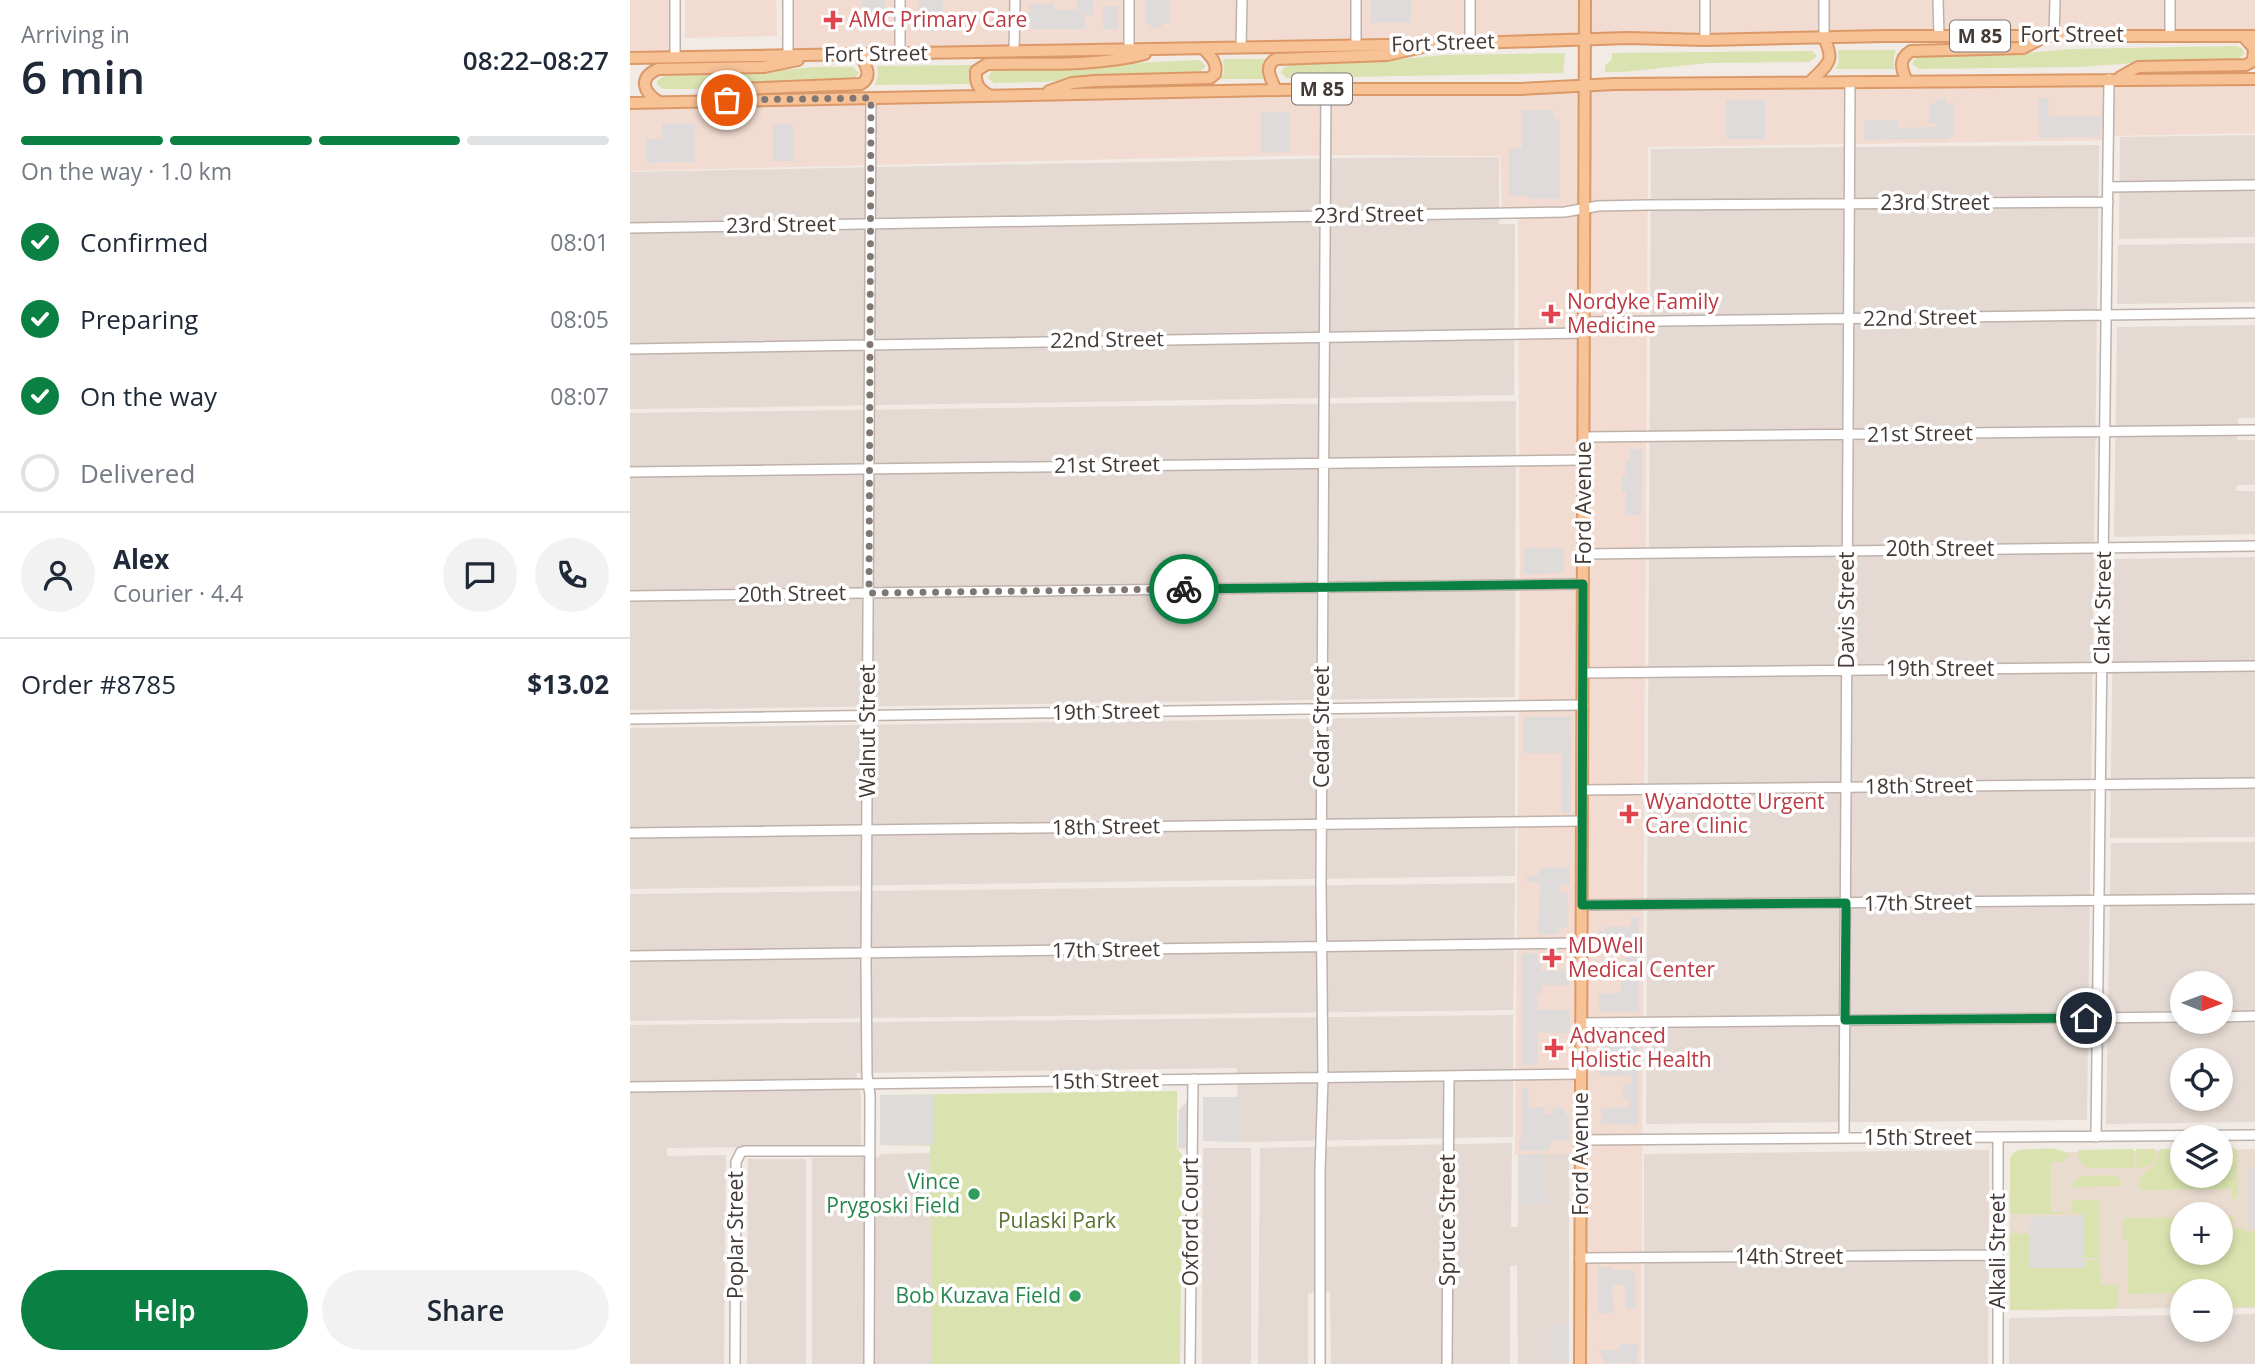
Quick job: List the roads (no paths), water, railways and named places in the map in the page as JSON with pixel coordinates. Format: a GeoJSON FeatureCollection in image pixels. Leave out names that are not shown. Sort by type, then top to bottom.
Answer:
{"type":"FeatureCollection","features":[{"type":"Feature","properties":{"kind":"main road","name":"Ford Avenue"},"geometry":{"type":"LineString","coordinates":[[1580,1364],[1585,0]]}},
{"type":"Feature","properties":{"kind":"main road"},"geometry":{"type":"LineString","coordinates":[[1907,81],[1901,62],[1911,51],[2023,48],[2051,35]]}},
{"type":"Feature","properties":{"kind":"main road","name":"Fort Street"},"geometry":{"type":"LineString","coordinates":[[630,58],[1585,39],[2249,36]]}},
{"type":"Feature","properties":{"kind":"main road"},"geometry":{"type":"LineString","coordinates":[[2113,79],[2138,67],[2246,65],[2253,61],[2254,48],[2249,36]]}},
{"type":"Feature","properties":{"kind":"main road"},"geometry":{"type":"LineString","coordinates":[[1810,82],[1830,59],[1830,51],[1824,38]]}},
{"type":"Feature","properties":{"kind":"main road"},"geometry":{"type":"LineString","coordinates":[[1276,90],[1268,68],[1276,59],[1387,55],[1432,44]]}},
{"type":"Feature","properties":{"kind":"main road"},"geometry":{"type":"LineString","coordinates":[[1040,95],[1072,83],[1210,78],[1216,69],[1214,61],[1203,48]]}},
{"type":"Feature","properties":{"kind":"main road"},"geometry":{"type":"LineString","coordinates":[[991,96],[980,90],[976,79],[976,71],[987,64],[1096,62],[1127,59],[1165,49]]}},
{"type":"Feature","properties":{"kind":"main road"},"geometry":{"type":"LineString","coordinates":[[659,102],[651,97],[645,80],[646,76],[658,69],[764,67],[814,55]]}},
{"type":"Feature","properties":{"kind":"main road"},"geometry":{"type":"LineString","coordinates":[[681,101],[738,89],[861,85],[868,75],[866,64],[860,55]]}},
{"type":"Feature","properties":{"kind":"main road","name":"Fort Street"},"geometry":{"type":"LineString","coordinates":[[630,103],[1326,89],[1441,91],[1586,85],[2255,79]]}},
{"type":"Feature","properties":{"kind":"street"},"geometry":{"type":"LineString","coordinates":[[675,0],[675,57]]}},
{"type":"Feature","properties":{"kind":"street"},"geometry":{"type":"LineString","coordinates":[[788,0],[788,56]]}},
{"type":"Feature","properties":{"kind":"street"},"geometry":{"type":"LineString","coordinates":[[900,0],[900,54]]}},
{"type":"Feature","properties":{"kind":"street"},"geometry":{"type":"LineString","coordinates":[[1014,0],[1014,51]]}},
{"type":"Feature","properties":{"kind":"street"},"geometry":{"type":"LineString","coordinates":[[1129,0],[1129,50]]}},
{"type":"Feature","properties":{"kind":"street"},"geometry":{"type":"LineString","coordinates":[[1241,47],[1242,0]]}},
{"type":"Feature","properties":{"kind":"street"},"geometry":{"type":"LineString","coordinates":[[1356,0],[1356,45]]}},
{"type":"Feature","properties":{"kind":"street"},"geometry":{"type":"LineString","coordinates":[[1470,0],[1470,42]]}},
{"type":"Feature","properties":{"kind":"street"},"geometry":{"type":"LineString","coordinates":[[1705,0],[1705,40]]}},
{"type":"Feature","properties":{"kind":"street"},"geometry":{"type":"LineString","coordinates":[[1824,0],[1824,38]]}},
{"type":"Feature","properties":{"kind":"street"},"geometry":{"type":"LineString","coordinates":[[1938,0],[1939,36]]}},
{"type":"Feature","properties":{"kind":"street"},"geometry":{"type":"LineString","coordinates":[[2051,35],[2054,0]]}},
{"type":"Feature","properties":{"kind":"street"},"geometry":{"type":"LineString","coordinates":[[2170,0],[2170,35]]}},
{"type":"Feature","properties":{"kind":"street","name":"Clark Street"},"geometry":{"type":"LineString","coordinates":[[2096,1137],[2108,187],[2113,79]]}},
{"type":"Feature","properties":{"kind":"street","name":"Davis Street"},"geometry":{"type":"LineString","coordinates":[[1844,1138],[1850,82]]}},
{"type":"Feature","properties":{"kind":"street","name":"Cedar Street"},"geometry":{"type":"LineString","coordinates":[[1320,1364],[1326,89]]}},
{"type":"Feature","properties":{"kind":"street","name":"Walnut Street"},"geometry":{"type":"LineString","coordinates":[[869,1364],[867,830],[871,98]]}},
{"type":"Feature","properties":{"kind":"street"},"geometry":{"type":"LineString","coordinates":[[2108,187],[2255,185]]}},
{"type":"Feature","properties":{"kind":"street","name":"23rd Street"},"geometry":{"type":"LineString","coordinates":[[630,228],[1564,212],[1598,206],[1647,205],[2108,202]]}},
{"type":"Feature","properties":{"kind":"street","name":"22nd Street"},"geometry":{"type":"LineString","coordinates":[[630,349],[1324,337],[1849,319],[2255,313]]}},
{"type":"Feature","properties":{"kind":"street","name":"21st Street"},"geometry":{"type":"LineString","coordinates":[[1584,437],[2255,430]]}},
{"type":"Feature","properties":{"kind":"street","name":"21st Street"},"geometry":{"type":"LineString","coordinates":[[630,472],[1584,460]]}},
{"type":"Feature","properties":{"kind":"street","name":"20th Street"},"geometry":{"type":"LineString","coordinates":[[1583,554],[2255,545]]}},
{"type":"Feature","properties":{"kind":"street","name":"20th Street"},"geometry":{"type":"LineString","coordinates":[[630,596],[1583,584]]}},
{"type":"Feature","properties":{"kind":"street","name":"19th Street"},"geometry":{"type":"LineString","coordinates":[[1583,673],[2255,666]]}},
{"type":"Feature","properties":{"kind":"street","name":"19th Street"},"geometry":{"type":"LineString","coordinates":[[630,719],[1583,705]]}},
{"type":"Feature","properties":{"kind":"street","name":"18th Street"},"geometry":{"type":"LineString","coordinates":[[1582,790],[2255,783]]}},
{"type":"Feature","properties":{"kind":"street","name":"18th Street"},"geometry":{"type":"LineString","coordinates":[[630,834],[1582,821]]}},
{"type":"Feature","properties":{"kind":"street","name":"17th Street"},"geometry":{"type":"LineString","coordinates":[[1582,905],[2255,899]]}},
{"type":"Feature","properties":{"kind":"street","name":"17th Street"},"geometry":{"type":"LineString","coordinates":[[630,956],[1581,943]]}},
{"type":"Feature","properties":{"kind":"street"},"geometry":{"type":"LineString","coordinates":[[2233,1017],[2255,1016]]}},
{"type":"Feature","properties":{"kind":"street"},"geometry":{"type":"LineString","coordinates":[[1581,1023],[2170,1017]]}},
{"type":"Feature","properties":{"kind":"street","name":"15th Street"},"geometry":{"type":"LineString","coordinates":[[630,1087],[1581,1074]]}},
{"type":"Feature","properties":{"kind":"street","name":"Spruce Street"},"geometry":{"type":"LineString","coordinates":[[1447,1364],[1449,1076]]}},
{"type":"Feature","properties":{"kind":"street","name":"Oxford Court"},"geometry":{"type":"LineString","coordinates":[[1190,1364],[1193,1079]]}},
{"type":"Feature","properties":{"kind":"street","name":"15th Street"},"geometry":{"type":"LineString","coordinates":[[1581,1140],[2255,1135]]}},
{"type":"Feature","properties":{"kind":"street","name":"Alkali Street"},"geometry":{"type":"LineString","coordinates":[[1998,1137],[1998,1364]]}},
{"type":"Feature","properties":{"kind":"street","name":"Poplar Street"},"geometry":{"type":"LineString","coordinates":[[735,1364],[738,1156],[745,1151],[870,1151]]}},
{"type":"Feature","properties":{"kind":"street","name":"14th Street"},"geometry":{"type":"LineString","coordinates":[[1580,1258],[1998,1255]]}},
{"type":"Feature","properties":{"kind":"place","name":"AMC Primary Care"},"geometry":{"type":"Point","coordinates":[833,20]}},
{"type":"Feature","properties":{"kind":"place","name":"Nordyke Family Medicine"},"geometry":{"type":"Point","coordinates":[1551,314]}},
{"type":"Feature","properties":{"kind":"place","name":"Wyandotte Urgent Care Clinic"},"geometry":{"type":"Point","coordinates":[1629,814]}},
{"type":"Feature","properties":{"kind":"place","name":"MDWell Medical Center"},"geometry":{"type":"Point","coordinates":[1552,958]}},
{"type":"Feature","properties":{"kind":"place","name":"Advanced Holistic Health"},"geometry":{"type":"Point","coordinates":[1554,1048]}},
{"type":"Feature","properties":{"kind":"place","name":"Vince Prygoski Field"},"geometry":{"type":"Point","coordinates":[974,1194]}},
{"type":"Feature","properties":{"kind":"place","name":"Bob Kuzava Field"},"geometry":{"type":"Point","coordinates":[1075,1296]}},
{"type":"Feature","properties":{"kind":"park label","name":"Pulaski Park"},"geometry":{"type":"Point","coordinates":[1057,1221]}}]}
